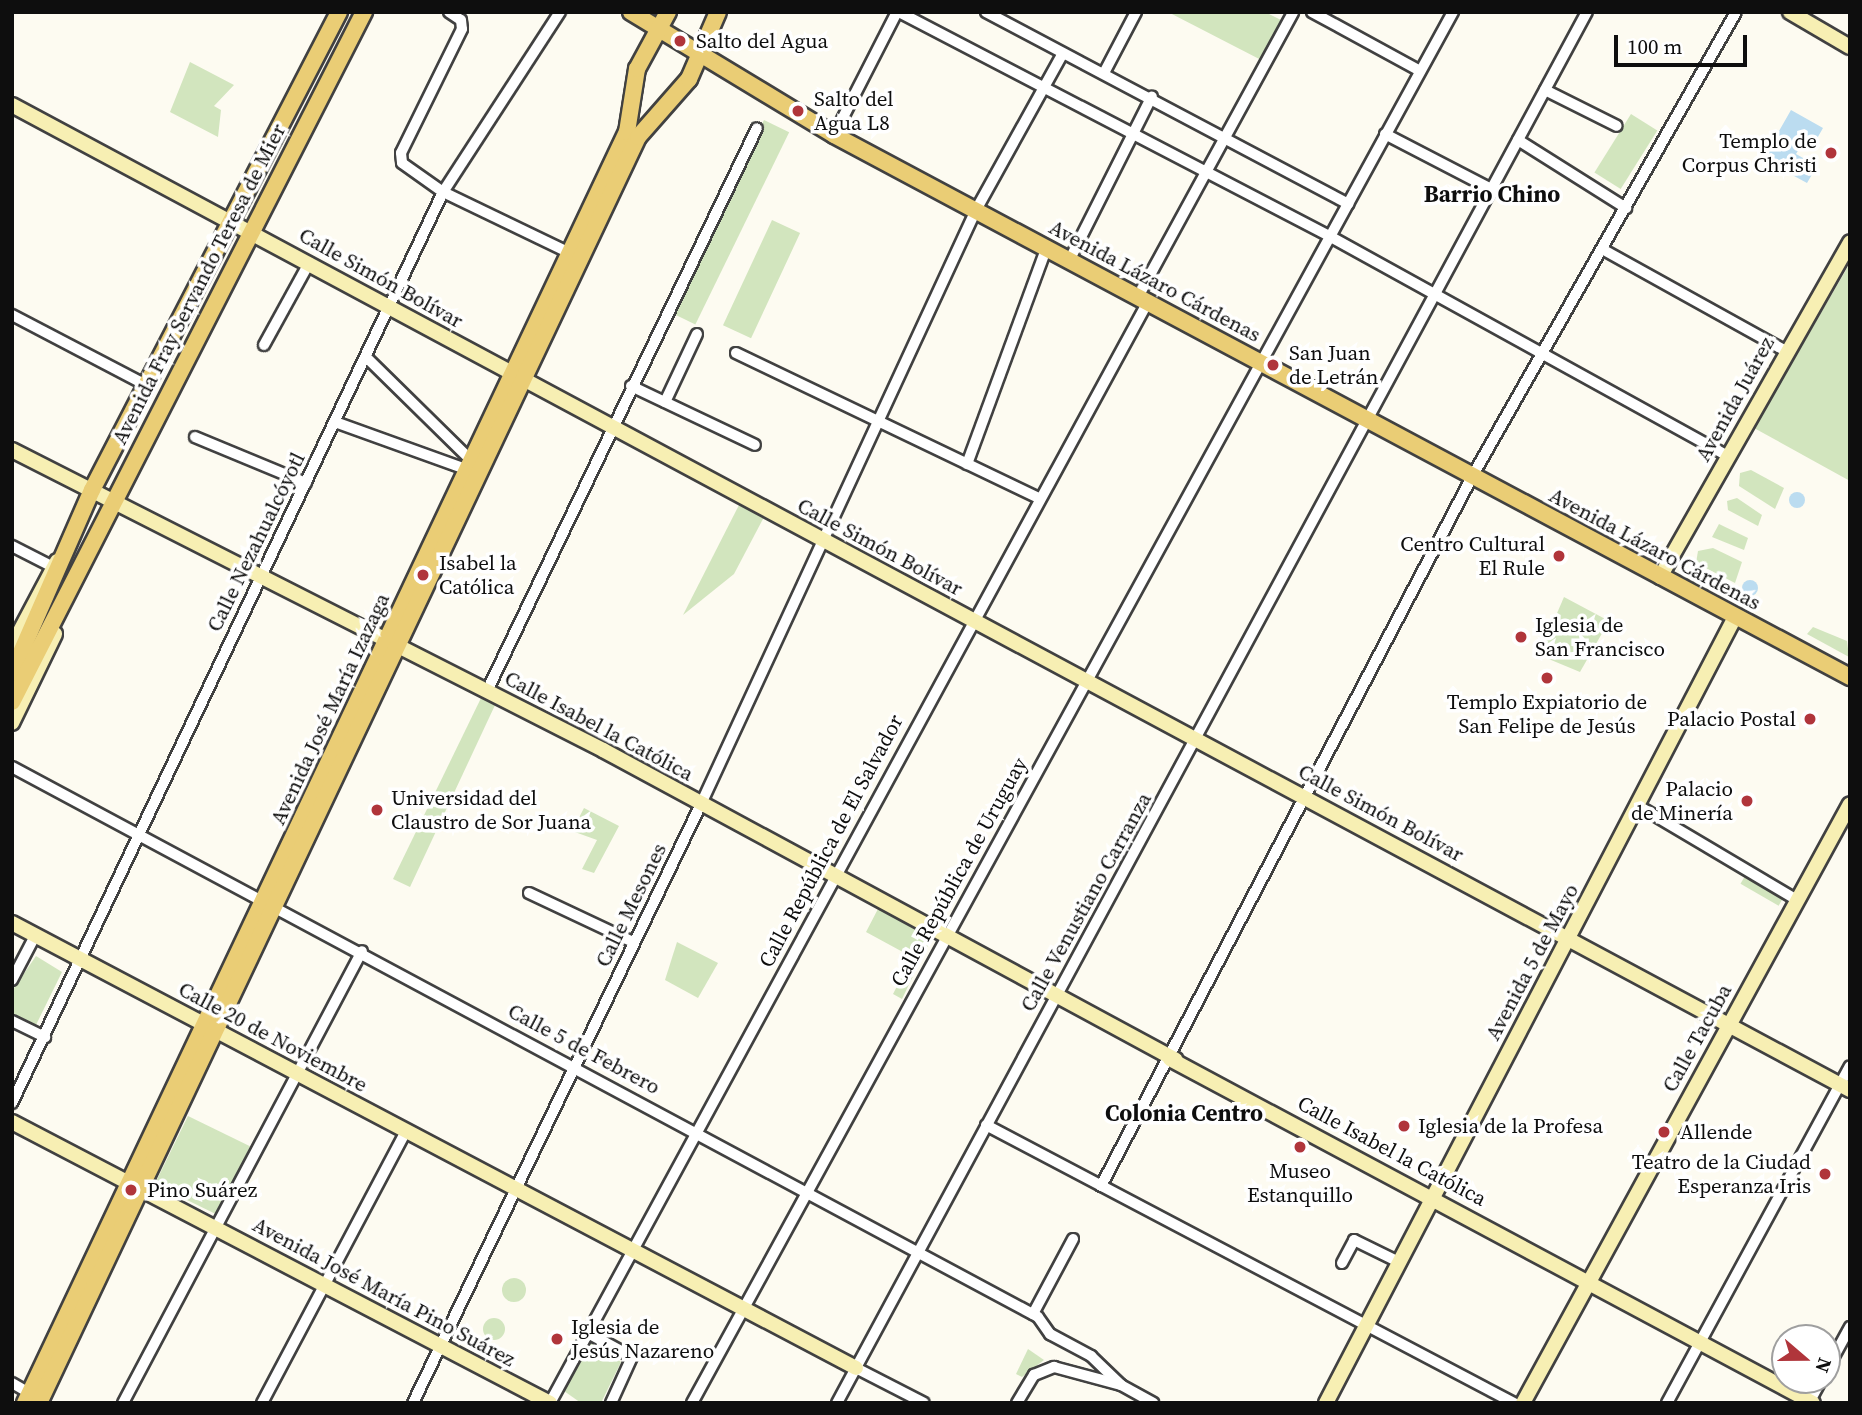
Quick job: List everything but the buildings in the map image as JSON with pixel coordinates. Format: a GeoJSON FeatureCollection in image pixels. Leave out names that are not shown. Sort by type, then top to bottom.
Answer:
{"type":"FeatureCollection","features":[{"type":"Feature","properties":{"kind":"main road","name":"Avenida Fray Servando Teresa de Mier"},"geometry":{"type":"LineString","coordinates":[[12,673],[92,490],[339,12]]}},
{"type":"Feature","properties":{"kind":"main road","name":"Avenida Fray Servando Teresa de Mier"},"geometry":{"type":"LineString","coordinates":[[12,702],[72,576],[364,12]]}},
{"type":"Feature","properties":{"kind":"main road","name":"Avenida Lázaro Cárdenas"},"geometry":{"type":"LineString","coordinates":[[631,12],[702,58],[834,135],[1850,677]]}},
{"type":"Feature","properties":{"kind":"main road","name":"Avenida José María Izazaga"},"geometry":{"type":"LineString","coordinates":[[392,641],[470,465],[518,376],[570,253],[627,132],[637,69],[667,12]]}},
{"type":"Feature","properties":{"kind":"main road","name":"Avenida José María Izazaga"},"geometry":{"type":"LineString","coordinates":[[31,1399],[518,376],[638,137],[702,58],[718,12]]}},
{"type":"Feature","properties":{"kind":"street","name":"Calle Nezahualcóyotl"},"geometry":{"type":"LineString","coordinates":[[12,1103],[443,192],[560,12]]}},
{"type":"Feature","properties":{"kind":"street"},"geometry":{"type":"LineString","coordinates":[[834,135],[898,12],[1331,237],[1727,456]]}},
{"type":"Feature","properties":{"kind":"street"},"geometry":{"type":"LineString","coordinates":[[986,12],[1226,135],[1348,204]]}},
{"type":"Feature","properties":{"kind":"street"},"geometry":{"type":"LineString","coordinates":[[1104,72],[1136,12]]}},
{"type":"Feature","properties":{"kind":"street","name":"Calle República de El Salvador"},"geometry":{"type":"LineString","coordinates":[[550,1403],[698,1133],[1038,498],[1144,298],[1207,171],[1293,12]]}},
{"type":"Feature","properties":{"kind":"street"},"geometry":{"type":"LineString","coordinates":[[1312,12],[1420,71]]}},
{"type":"Feature","properties":{"kind":"street","name":"Calle República de Uruguay"},"geometry":{"type":"LineString","coordinates":[[692,1403],[1259,360],[1331,237],[1453,12]]}},
{"type":"Feature","properties":{"kind":"street","name":"Calle Venustiano Carranza"},"geometry":{"type":"LineString","coordinates":[[837,1403],[1197,740],[1367,418],[1587,12]]}},
{"type":"Feature","properties":{"kind":"street"},"geometry":{"type":"LineString","coordinates":[[1101,1186],[1473,475],[1736,12]]}},
{"type":"Feature","properties":{"kind":"street"},"geometry":{"type":"LineString","coordinates":[[1790,12],[1850,47]]}},
{"type":"Feature","properties":{"kind":"street"},"geometry":{"type":"LineString","coordinates":[[456,14],[462,29],[400,158],[443,192],[570,253]]}},
{"type":"Feature","properties":{"kind":"street","name":"Calle Mesones"},"geometry":{"type":"LineString","coordinates":[[413,1403],[514,1188],[701,804],[976,210],[1063,53]]}},
{"type":"Feature","properties":{"kind":"street"},"geometry":{"type":"LineString","coordinates":[[1545,90],[1617,126]]}},
{"type":"Feature","properties":{"kind":"street"},"geometry":{"type":"LineString","coordinates":[[1070,259],[1152,96]]}},
{"type":"Feature","properties":{"kind":"street","name":"Calle Simón Bolívar"},"geometry":{"type":"LineString","coordinates":[[12,105],[232,219],[388,308],[1844,1087]]}},
{"type":"Feature","properties":{"kind":"street"},"geometry":{"type":"LineString","coordinates":[[487,691],[757,128]]}},
{"type":"Feature","properties":{"kind":"street"},"geometry":{"type":"LineString","coordinates":[[1385,134],[1491,189]]}},
{"type":"Feature","properties":{"kind":"street"},"geometry":{"type":"LineString","coordinates":[[1518,140],[1626,208]]}},
{"type":"Feature","properties":{"kind":"street","name":"Avenida Juárez"},"geometry":{"type":"LineString","coordinates":[[1660,577],[1850,242]]}},
{"type":"Feature","properties":{"kind":"street"},"geometry":{"type":"LineString","coordinates":[[967,464],[1047,247]]}},
{"type":"Feature","properties":{"kind":"street"},"geometry":{"type":"LineString","coordinates":[[1602,249],[1786,351]]}},
{"type":"Feature","properties":{"kind":"street"},"geometry":{"type":"LineString","coordinates":[[264,345],[309,263]]}},
{"type":"Feature","properties":{"kind":"street"},"geometry":{"type":"LineString","coordinates":[[12,315],[146,385]]}},
{"type":"Feature","properties":{"kind":"street"},"geometry":{"type":"LineString","coordinates":[[665,402],[697,334]]}},
{"type":"Feature","properties":{"kind":"street"},"geometry":{"type":"LineString","coordinates":[[736,353],[1038,498]]}},
{"type":"Feature","properties":{"kind":"street"},"geometry":{"type":"LineString","coordinates":[[366,357],[470,465]]}},
{"type":"Feature","properties":{"kind":"street"},"geometry":{"type":"LineString","coordinates":[[631,386],[755,445]]}},
{"type":"Feature","properties":{"kind":"street"},"geometry":{"type":"LineString","coordinates":[[335,422],[470,465]]}},
{"type":"Feature","properties":{"kind":"street"},"geometry":{"type":"LineString","coordinates":[[195,437],[306,483]]}},
{"type":"Feature","properties":{"kind":"street","name":"Calle Isabel la Católica"},"geometry":{"type":"LineString","coordinates":[[12,450],[262,574],[701,804],[1811,1402]]}},
{"type":"Feature","properties":{"kind":"street"},"geometry":{"type":"LineString","coordinates":[[12,546],[51,566]]}},
{"type":"Feature","properties":{"kind":"street","name":"Avenida Fray Servando Teresa de Mier"},"geometry":{"type":"LineString","coordinates":[[12,646],[51,566],[66,554]]}},
{"type":"Feature","properties":{"kind":"street","name":"Avenida Fray Servando Teresa de Mier"},"geometry":{"type":"LineString","coordinates":[[12,723],[64,617],[72,576]]}},
{"type":"Feature","properties":{"kind":"street","name":"Avenida 5 de Mayo"},"geometry":{"type":"LineString","coordinates":[[1326,1403],[1735,617]]}},
{"type":"Feature","properties":{"kind":"street","name":"Calle 5 de Febrero"},"geometry":{"type":"LineString","coordinates":[[12,768],[362,951],[1033,1314],[1121,1385]]}},
{"type":"Feature","properties":{"kind":"street","name":"Calle Tacuba"},"geometry":{"type":"LineString","coordinates":[[1523,1403],[1850,804]]}},
{"type":"Feature","properties":{"kind":"street"},"geometry":{"type":"LineString","coordinates":[[1637,805],[1797,900]]}},
{"type":"Feature","properties":{"kind":"street"},"geometry":{"type":"LineString","coordinates":[[528,893],[633,942]]}},
{"type":"Feature","properties":{"kind":"street","name":"Calle 20 de Noviembre"},"geometry":{"type":"LineString","coordinates":[[12,923],[743,1308]]}},
{"type":"Feature","properties":{"kind":"street"},"geometry":{"type":"LineString","coordinates":[[12,980],[35,936]]}},
{"type":"Feature","properties":{"kind":"street"},"geometry":{"type":"LineString","coordinates":[[123,1403],[295,1073],[362,951]]}},
{"type":"Feature","properties":{"kind":"street"},"geometry":{"type":"LineString","coordinates":[[12,1021],[45,1037]]}},
{"type":"Feature","properties":{"kind":"street"},"geometry":{"type":"LineString","coordinates":[[1667,1403],[1699,1341],[1844,1087],[1850,1066]]}},
{"type":"Feature","properties":{"kind":"street","name":"Avenida José María Pino Suárez"},"geometry":{"type":"LineString","coordinates":[[12,1122],[442,1344],[550,1403]]}},
{"type":"Feature","properties":{"kind":"street"},"geometry":{"type":"LineString","coordinates":[[986,1125],[1514,1403]]}},
{"type":"Feature","properties":{"kind":"street"},"geometry":{"type":"LineString","coordinates":[[262,1403],[406,1131]]}},
{"type":"Feature","properties":{"kind":"street"},"geometry":{"type":"LineString","coordinates":[[1033,1314],[1073,1238]]}},
{"type":"Feature","properties":{"kind":"street"},"geometry":{"type":"LineString","coordinates":[[1342,1263],[1353,1240],[1399,1262]]}},
{"type":"Feature","properties":{"kind":"street"},"geometry":{"type":"LineString","coordinates":[[743,1308],[924,1403]]}},
{"type":"Feature","properties":{"kind":"street"},"geometry":{"type":"LineString","coordinates":[[1841,1342],[1850,1326]]}},
{"type":"Feature","properties":{"kind":"street"},"geometry":{"type":"LineString","coordinates":[[588,1333],[632,1357],[611,1403]]}},
{"type":"Feature","properties":{"kind":"street"},"geometry":{"type":"LineString","coordinates":[[1017,1403],[1034,1375],[1054,1367],[1121,1385],[1153,1403]]}},
{"type":"Feature","properties":{"kind":"street"},"geometry":{"type":"LineString","coordinates":[[12,1384],[31,1399]]}},
{"type":"Feature","properties":{"kind":"green space"},"geometry":{"type":"Polygon","coordinates":[[[1168,12],[1265,12],[1285,22],[1265,62],[1168,12]]]}},
{"type":"Feature","properties":{"kind":"green space"},"geometry":{"type":"Polygon","coordinates":[[[190,62],[234,85],[214,106],[221,110],[218,137],[170,112],[190,62]]]}},
{"type":"Feature","properties":{"kind":"green space"},"geometry":{"type":"Polygon","coordinates":[[[1631,114],[1657,130],[1621,189],[1594,173],[1631,114]]]}},
{"type":"Feature","properties":{"kind":"green space"},"geometry":{"type":"Polygon","coordinates":[[[764,120],[789,132],[695,325],[670,312],[764,120]]]}},
{"type":"Feature","properties":{"kind":"green space"},"geometry":{"type":"Polygon","coordinates":[[[772,220],[800,233],[751,338],[723,325],[772,220]]]}},
{"type":"Feature","properties":{"kind":"green space"},"geometry":{"type":"Polygon","coordinates":[[[1850,263],[1850,481],[1754,428],[1850,263]]]}},
{"type":"Feature","properties":{"kind":"green space"},"geometry":{"type":"Polygon","coordinates":[[[1751,470],[1784,488],[1775,509],[1739,486],[1740,473],[1751,470]]]}},
{"type":"Feature","properties":{"kind":"green space"},"geometry":{"type":"Polygon","coordinates":[[[1737,498],[1762,515],[1758,526],[1728,510],[1727,501],[1737,498]]]}},
{"type":"Feature","properties":{"kind":"green space"},"geometry":{"type":"Polygon","coordinates":[[[739,505],[764,517],[734,574],[683,615],[739,505]]]}},
{"type":"Feature","properties":{"kind":"green space"},"geometry":{"type":"Polygon","coordinates":[[[1719,524],[1748,538],[1744,550],[1712,537],[1719,524]]]}},
{"type":"Feature","properties":{"kind":"green space"},"geometry":{"type":"Polygon","coordinates":[[[1713,548],[1742,562],[1735,583],[1696,563],[1698,551],[1713,548]]]}},
{"type":"Feature","properties":{"kind":"green space"},"geometry":{"type":"Polygon","coordinates":[[[1564,597],[1609,621],[1580,672],[1539,655],[1564,597]]]}},
{"type":"Feature","properties":{"kind":"green space"},"geometry":{"type":"Polygon","coordinates":[[[1813,627],[1847,641],[1849,657],[1807,634],[1813,627]]]}},
{"type":"Feature","properties":{"kind":"green space"},"geometry":{"type":"Polygon","coordinates":[[[482,696],[496,703],[410,887],[393,879],[482,696]]]}},
{"type":"Feature","properties":{"kind":"green space"},"geometry":{"type":"Polygon","coordinates":[[[584,808],[619,826],[594,873],[582,869],[597,840],[572,831],[584,808]]]}},
{"type":"Feature","properties":{"kind":"green space"},"geometry":{"type":"Polygon","coordinates":[[[1745,876],[1783,898],[1779,906],[1740,884],[1745,876]]]}},
{"type":"Feature","properties":{"kind":"green space"},"geometry":{"type":"Polygon","coordinates":[[[879,907],[932,937],[902,999],[893,994],[912,957],[866,932],[879,907]]]}},
{"type":"Feature","properties":{"kind":"green space"},"geometry":{"type":"Polygon","coordinates":[[[677,942],[718,963],[698,998],[665,980],[677,942]]]}},
{"type":"Feature","properties":{"kind":"green space"},"geometry":{"type":"Polygon","coordinates":[[[36,956],[62,972],[36,1025],[12,1014],[12,991],[36,956]]]}},
{"type":"Feature","properties":{"kind":"green space"},"geometry":{"type":"Polygon","coordinates":[[[188,1116],[250,1146],[217,1215],[155,1184],[188,1116]]]}},
{"type":"Feature","properties":{"kind":"green space"},"geometry":{"type":"Polygon","coordinates":[[[514,1278],[523,1281],[526,1290],[523,1299],[514,1302],[505,1299],[502,1290],[505,1281],[514,1278]]]}},
{"type":"Feature","properties":{"kind":"green space"},"geometry":{"type":"Polygon","coordinates":[[[494,1318],[502,1321],[505,1329],[502,1337],[494,1340],[486,1337],[483,1329],[486,1321],[494,1318]]]}},
{"type":"Feature","properties":{"kind":"green space"},"geometry":{"type":"Polygon","coordinates":[[[592,1342],[621,1362],[601,1403],[581,1403],[564,1391],[592,1342]]]}},
{"type":"Feature","properties":{"kind":"green space"},"geometry":{"type":"Polygon","coordinates":[[[1028,1349],[1044,1360],[1022,1377],[1016,1374],[1028,1349]]]}},
{"type":"Feature","properties":{"kind":"water"},"geometry":{"type":"Polygon","coordinates":[[[1791,110],[1823,128],[1811,149],[1802,144],[1796,154],[1817,166],[1807,183],[1763,159],[1791,110]]]}},
{"type":"Feature","properties":{"kind":"water"},"geometry":{"type":"Polygon","coordinates":[[[1794,492],[1800,492],[1805,500],[1803,506],[1794,508],[1789,503],[1789,497],[1794,492]]]}},
{"type":"Feature","properties":{"kind":"water"},"geometry":{"type":"Polygon","coordinates":[[[1747,580],[1753,580],[1758,588],[1756,594],[1747,596],[1742,591],[1742,585],[1747,580]]]}},
{"type":"Feature","properties":{"kind":"place","name":"Salto del Agua"},"geometry":{"type":"Point","coordinates":[680,41]}},
{"type":"Feature","properties":{"kind":"place","name":"Salto del Agua L8"},"geometry":{"type":"Point","coordinates":[798,111]}},
{"type":"Feature","properties":{"kind":"place","name":"Templo de Corpus Christi"},"geometry":{"type":"Point","coordinates":[1831,153]}},
{"type":"Feature","properties":{"kind":"place","name":"San Juan de Letrán"},"geometry":{"type":"Point","coordinates":[1273,365]}},
{"type":"Feature","properties":{"kind":"place","name":"Centro Cultural El Rule"},"geometry":{"type":"Point","coordinates":[1559,556]}},
{"type":"Feature","properties":{"kind":"place","name":"Isabel la Católica"},"geometry":{"type":"Point","coordinates":[423,575]}},
{"type":"Feature","properties":{"kind":"place","name":"Iglesia de San Francisco"},"geometry":{"type":"Point","coordinates":[1521,637]}},
{"type":"Feature","properties":{"kind":"place","name":"Templo Expiatorio de San Felipe de Jesús"},"geometry":{"type":"Point","coordinates":[1547,678]}},
{"type":"Feature","properties":{"kind":"place","name":"Palacio Postal"},"geometry":{"type":"Point","coordinates":[1810,719]}},
{"type":"Feature","properties":{"kind":"place","name":"Palacio de Minería"},"geometry":{"type":"Point","coordinates":[1747,801]}},
{"type":"Feature","properties":{"kind":"place","name":"Universidad del Claustro de Sor Juana"},"geometry":{"type":"Point","coordinates":[377,810]}},
{"type":"Feature","properties":{"kind":"place","name":"Iglesia de la Profesa"},"geometry":{"type":"Point","coordinates":[1404,1126]}},
{"type":"Feature","properties":{"kind":"place","name":"Allende"},"geometry":{"type":"Point","coordinates":[1664,1132]}},
{"type":"Feature","properties":{"kind":"place","name":"Museo Estanquillo"},"geometry":{"type":"Point","coordinates":[1300,1147]}},
{"type":"Feature","properties":{"kind":"place","name":"Teatro de la Ciudad Esperanza Iris"},"geometry":{"type":"Point","coordinates":[1825,1174]}},
{"type":"Feature","properties":{"kind":"place","name":"Pino Suárez"},"geometry":{"type":"Point","coordinates":[131,1190]}},
{"type":"Feature","properties":{"kind":"place","name":"Iglesia de Jesús Nazareno"},"geometry":{"type":"Point","coordinates":[557,1339]}},
{"type":"Feature","properties":{"kind":"district","name":"Barrio Chino"},"geometry":{"type":"Point","coordinates":[1492,194]}},
{"type":"Feature","properties":{"kind":"district","name":"Colonia Centro"},"geometry":{"type":"Point","coordinates":[1184,1113]}}]}
